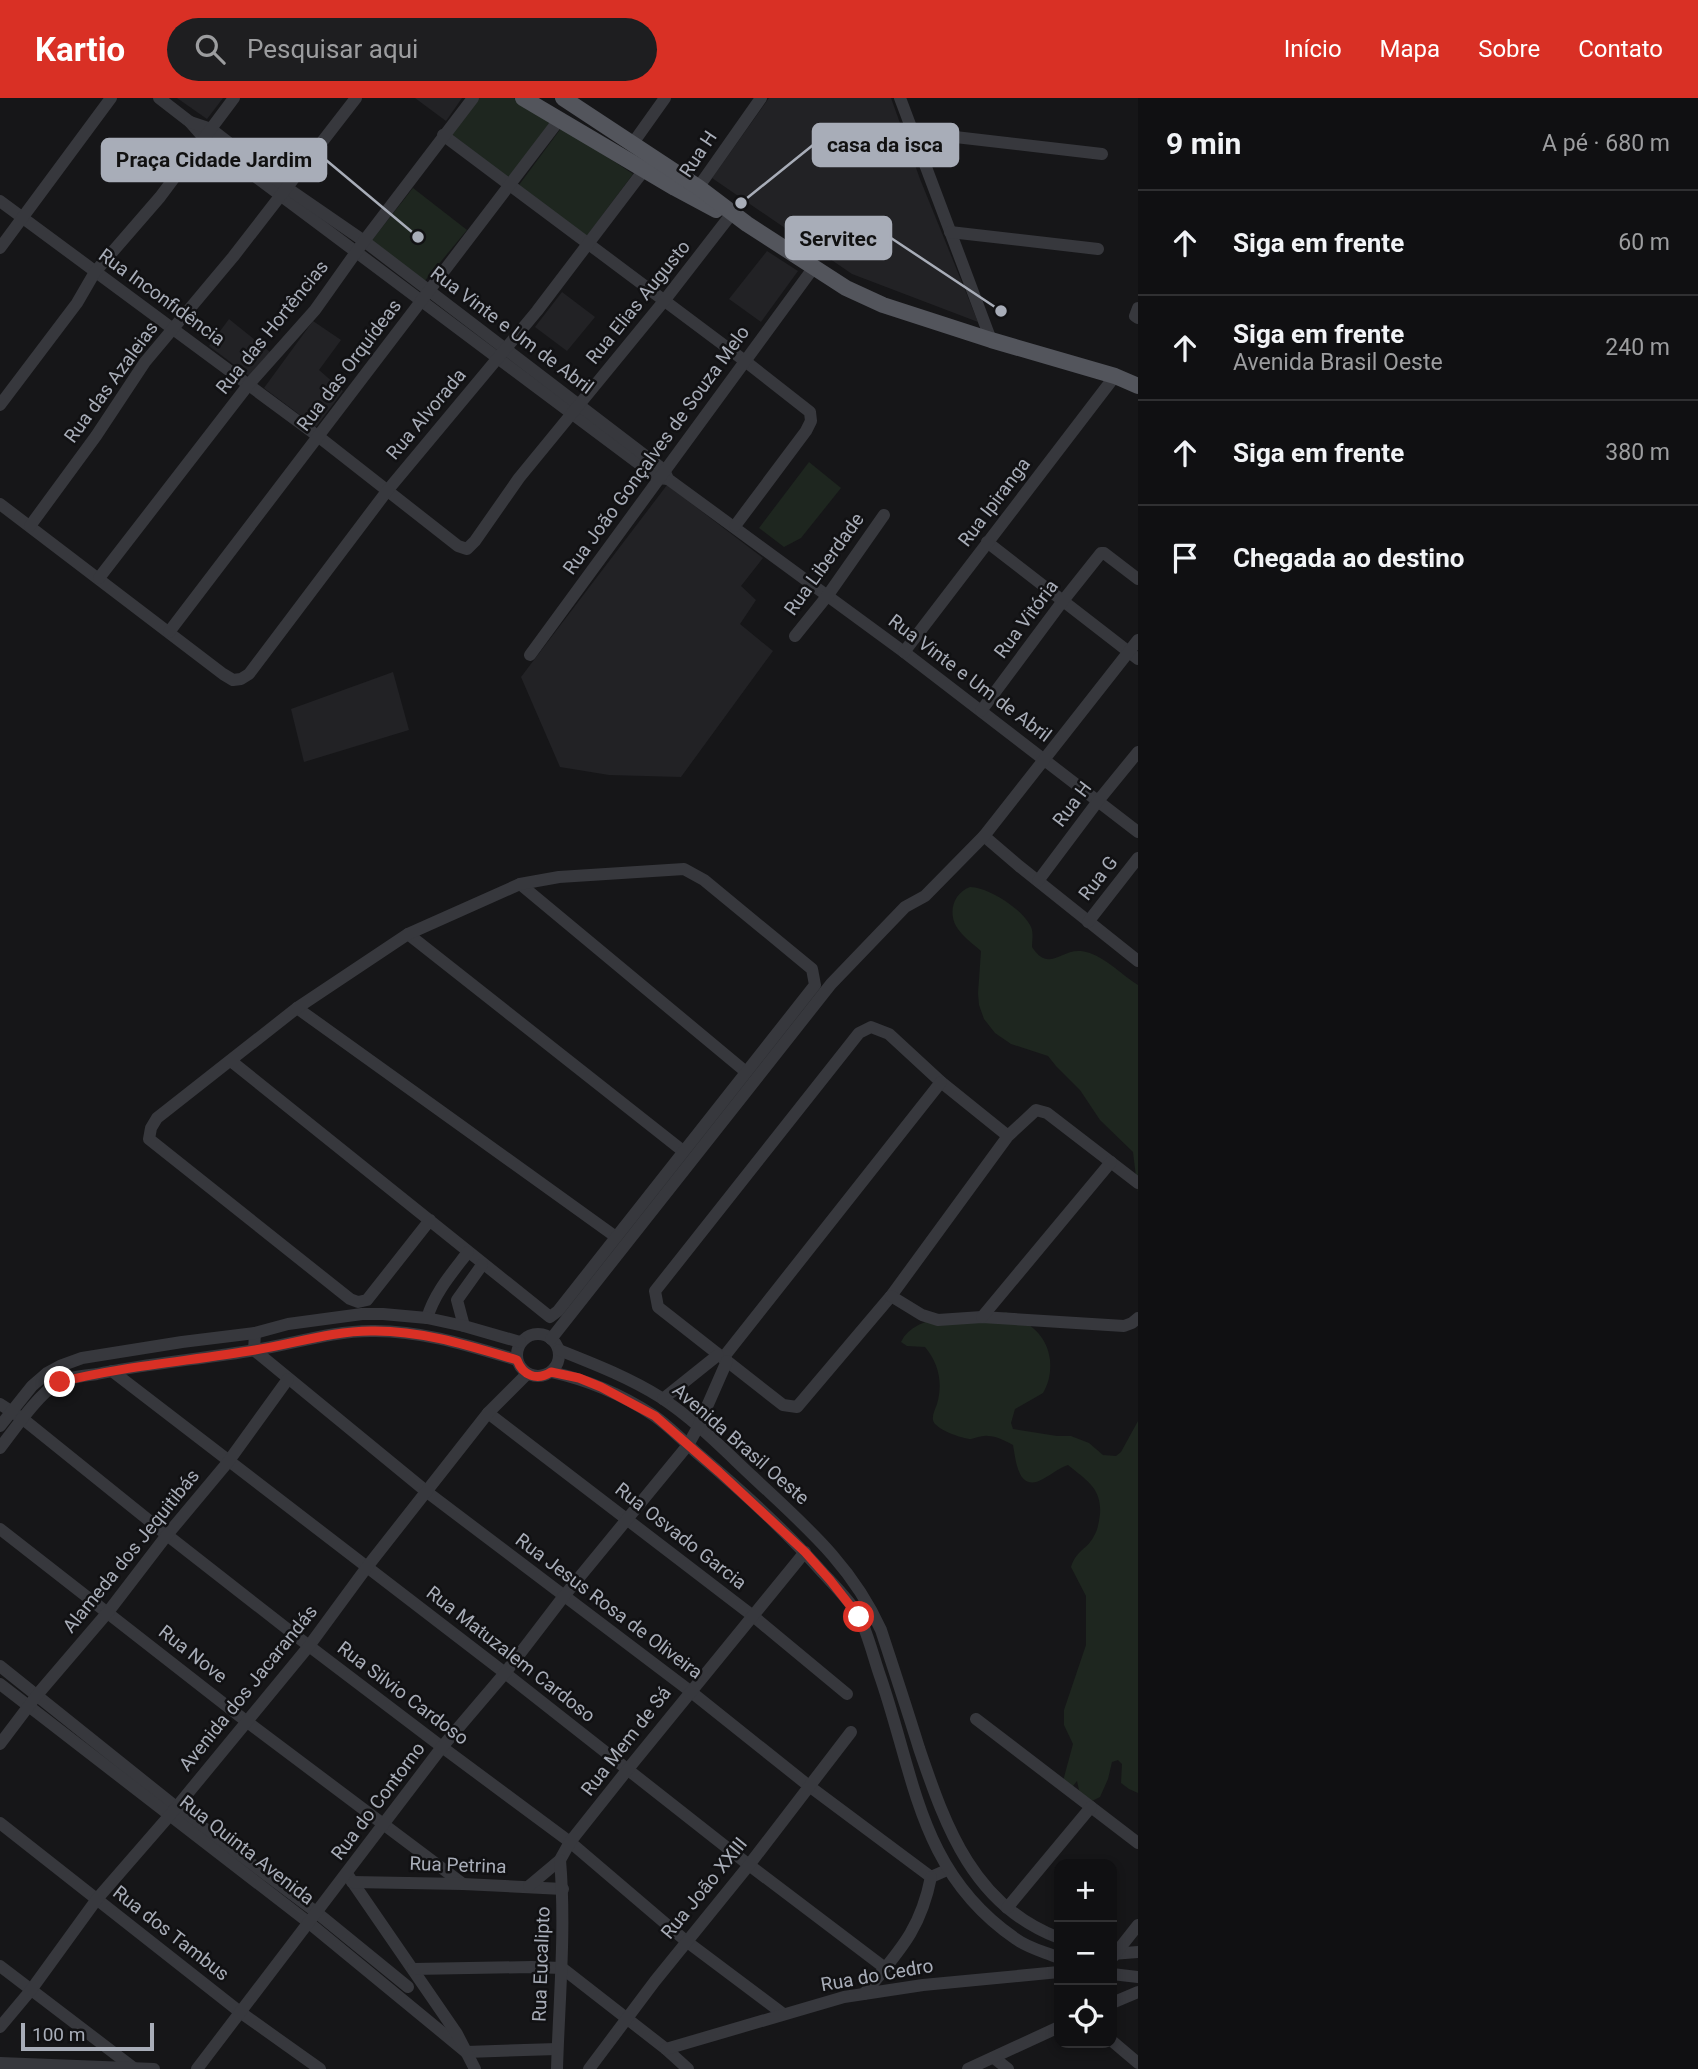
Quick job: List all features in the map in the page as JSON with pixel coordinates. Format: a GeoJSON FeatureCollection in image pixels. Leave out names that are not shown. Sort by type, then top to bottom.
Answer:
{"type":"FeatureCollection","features":[{"type":"Feature","properties":{"kind":"main road"},"geometry":{"type":"LineString","coordinates":[[523,98],[644,170],[695,192]]}},
{"type":"Feature","properties":{"kind":"main road"},"geometry":{"type":"LineString","coordinates":[[566,99],[633,143],[695,192],[846,288],[884,305],[1041,355],[1055,363],[1111,381],[1138,386]]}},
{"type":"Feature","properties":{"kind":"main road"},"geometry":{"type":"LineString","coordinates":[[1111,381],[1138,397]]}},
{"type":"Feature","properties":{"kind":"street"},"geometry":{"type":"LineString","coordinates":[[0,248],[111,98]]}},
{"type":"Feature","properties":{"kind":"street","name":"Rua Vinte e Um de Abril"},"geometry":{"type":"LineString","coordinates":[[159,98],[664,476],[828,595],[1046,759],[1138,832]]}},
{"type":"Feature","properties":{"kind":"street"},"geometry":{"type":"LineString","coordinates":[[0,405],[77,303],[95,272],[160,197],[234,98]]}},
{"type":"Feature","properties":{"kind":"street","name":"Rua das Azaleias"},"geometry":{"type":"LineString","coordinates":[[30,526],[96,436],[145,362],[233,257],[356,98]]}},
{"type":"Feature","properties":{"kind":"street","name":"Rua das Hortências"},"geometry":{"type":"LineString","coordinates":[[99,578],[249,384],[316,310],[360,247],[473,98]]}},
{"type":"Feature","properties":{"kind":"street"},"geometry":{"type":"LineString","coordinates":[[633,143],[665,98]]}},
{"type":"Feature","properties":{"kind":"street","name":"Rua H"},"geometry":{"type":"LineString","coordinates":[[695,192],[761,98]]}},
{"type":"Feature","properties":{"kind":"street"},"geometry":{"type":"LineString","coordinates":[[900,98],[991,340]]}},
{"type":"Feature","properties":{"kind":"street","name":"Rua das Orquídeas"},"geometry":{"type":"LineString","coordinates":[[169,632],[559,120]]}},
{"type":"Feature","properties":{"kind":"street"},"geometry":{"type":"LineString","coordinates":[[912,132],[1102,154]]}},
{"type":"Feature","properties":{"kind":"street"},"geometry":{"type":"LineString","coordinates":[[443,135],[804,406],[812,416],[806,431],[735,526]]}},
{"type":"Feature","properties":{"kind":"street","name":"Rua Alvorada"},"geometry":{"type":"LineString","coordinates":[[169,632],[223,674],[237,680],[249,674],[387,491],[502,354],[644,170]]}},
{"type":"Feature","properties":{"kind":"street","name":"Rua Inconfidência"},"geometry":{"type":"LineString","coordinates":[[0,201],[249,384],[458,546],[467,550],[468,548]]}},
{"type":"Feature","properties":{"kind":"street","name":"Rua Elias Augusto"},"geometry":{"type":"LineString","coordinates":[[468,548],[519,478],[732,215]]}},
{"type":"Feature","properties":{"kind":"street"},"geometry":{"type":"LineString","coordinates":[[950,232],[1098,249]]}},
{"type":"Feature","properties":{"kind":"street","name":"Rua João Gonçalves de Souza Melo"},"geometry":{"type":"LineString","coordinates":[[530,655],[664,476],[814,267]]}},
{"type":"Feature","properties":{"kind":"street"},"geometry":{"type":"LineString","coordinates":[[1138,308],[1135,316],[1138,317]]}},
{"type":"Feature","properties":{"kind":"street","name":"Rua Ipiranga"},"geometry":{"type":"LineString","coordinates":[[904,652],[1111,381]]}},
{"type":"Feature","properties":{"kind":"street"},"geometry":{"type":"LineString","coordinates":[[0,504],[169,632]]}},
{"type":"Feature","properties":{"kind":"street","name":"Rua Liberdade"},"geometry":{"type":"LineString","coordinates":[[795,636],[828,595],[884,514]]}},
{"type":"Feature","properties":{"kind":"street"},"geometry":{"type":"LineString","coordinates":[[987,542],[1133,656]]}},
{"type":"Feature","properties":{"kind":"street","name":"Rua Vitória"},"geometry":{"type":"LineString","coordinates":[[981,711],[1101,553],[1138,579]]}},
{"type":"Feature","properties":{"kind":"street"},"geometry":{"type":"LineString","coordinates":[[551,1339],[831,984],[905,907],[925,896],[984,836],[1133,656],[1138,640]]}},
{"type":"Feature","properties":{"kind":"street","name":"Rua H"},"geometry":{"type":"LineString","coordinates":[[1038,881],[1097,801],[1138,752]]}},
{"type":"Feature","properties":{"kind":"street"},"geometry":{"type":"LineString","coordinates":[[984,836],[1138,961]]}},
{"type":"Feature","properties":{"kind":"street","name":"Rua G"},"geometry":{"type":"LineString","coordinates":[[1088,922],[1138,858]]}},
{"type":"Feature","properties":{"kind":"street"},"geometry":{"type":"LineString","coordinates":[[231,1060],[430,1220],[482,1265],[550,1317],[558,1311],[815,985],[812,968],[704,880],[684,869],[559,877],[520,884],[408,934],[297,1008],[157,1118],[151,1128],[149,1139],[350,1299],[358,1302],[367,1300],[430,1220]]}},
{"type":"Feature","properties":{"kind":"street"},"geometry":{"type":"LineString","coordinates":[[520,884],[746,1072]]}},
{"type":"Feature","properties":{"kind":"street"},"geometry":{"type":"LineString","coordinates":[[408,934],[683,1151]]}},
{"type":"Feature","properties":{"kind":"street"},"geometry":{"type":"LineString","coordinates":[[297,1008],[616,1237]]}},
{"type":"Feature","properties":{"kind":"street"},"geometry":{"type":"LineString","coordinates":[[1008,1136],[941,1082],[889,1034],[871,1027],[859,1033],[655,1291],[658,1307],[783,1405],[797,1407],[891,1296],[1008,1136],[1036,1110],[1047,1113],[1138,1183]]}},
{"type":"Feature","properties":{"kind":"street"},"geometry":{"type":"LineString","coordinates":[[663,1399],[723,1358],[941,1082]]}},
{"type":"Feature","properties":{"kind":"street"},"geometry":{"type":"LineString","coordinates":[[982,1317],[1111,1162]]}},
{"type":"Feature","properties":{"kind":"street"},"geometry":{"type":"LineString","coordinates":[[416,1334],[439,1289],[468,1252]]}},
{"type":"Feature","properties":{"kind":"street"},"geometry":{"type":"LineString","coordinates":[[464,1326],[457,1300],[482,1265]]}},
{"type":"Feature","properties":{"kind":"street"},"geometry":{"type":"LineString","coordinates":[[891,1296],[922,1315],[938,1320],[982,1317],[1124,1326],[1132,1324],[1138,1318]]}},
{"type":"Feature","properties":{"kind":"street"},"geometry":{"type":"LineString","coordinates":[[0,1426],[5,1408],[47,1373],[82,1358],[255,1333],[288,1324],[362,1314],[423,1318],[520,1342]]}},
{"type":"Feature","properties":{"kind":"street"},"geometry":{"type":"LineString","coordinates":[[0,1448],[53,1385],[111,1371],[371,1331],[416,1334],[517,1360]]}},
{"type":"Feature","properties":{"kind":"street"},"geometry":{"type":"LineString","coordinates":[[254,1350],[255,1333]]}},
{"type":"Feature","properties":{"kind":"street"},"geometry":{"type":"LineString","coordinates":[[531,1335],[545,1335],[551,1339],[559,1350],[558,1362],[551,1372],[539,1377],[522,1370],[516,1354],[520,1342],[531,1335]]}},
{"type":"Feature","properties":{"kind":"street","name":"Rua Jesus Rosa de Oliveira"},"geometry":{"type":"LineString","coordinates":[[254,1350],[427,1492],[930,1877]]}},
{"type":"Feature","properties":{"kind":"street","name":"Avenida Brasil Oeste"},"geometry":{"type":"LineString","coordinates":[[559,1350],[607,1368],[663,1399],[698,1427],[817,1538],[849,1573],[870,1605],[881,1630],[948,1828],[981,1881],[1007,1908],[1036,1929],[1054,1936]]}},
{"type":"Feature","properties":{"kind":"street","name":"Rua do Contorno"},"geometry":{"type":"LineString","coordinates":[[197,2069],[312,1917],[349,1878],[442,1747],[505,1673],[564,1596],[688,1445],[698,1427],[723,1358]]}},
{"type":"Feature","properties":{"kind":"street","name":"Rua Matuzalem Cardoso"},"geometry":{"type":"LineString","coordinates":[[111,1371],[885,1968]]}},
{"type":"Feature","properties":{"kind":"street","name":"Avenida Brasil Oeste"},"geometry":{"type":"LineString","coordinates":[[551,1372],[579,1378],[622,1397],[655,1416],[805,1552],[830,1580],[859,1617],[891,1707],[914,1794],[947,1870],[974,1905],[1017,1940],[1054,1956]]}},
{"type":"Feature","properties":{"kind":"street","name":"Avenida dos Jacarandás"},"geometry":{"type":"LineString","coordinates":[[0,2027],[31,1990],[97,1899],[309,1646],[488,1413],[527,1374]]}},
{"type":"Feature","properties":{"kind":"street","name":"Alameda dos Jequitibás"},"geometry":{"type":"LineString","coordinates":[[0,1744],[228,1462],[288,1379]]}},
{"type":"Feature","properties":{"kind":"street","name":"Rua Silvio Cardoso"},"geometry":{"type":"LineString","coordinates":[[5,1408],[23,1419],[309,1646],[570,1842],[686,1941],[782,2013]]}},
{"type":"Feature","properties":{"kind":"street","name":"Rua Osvado Garcia"},"geometry":{"type":"LineString","coordinates":[[488,1413],[753,1616],[846,1694]]}},
{"type":"Feature","properties":{"kind":"street","name":"Rua Nove"},"geometry":{"type":"LineString","coordinates":[[0,1529],[246,1721],[463,1884]]}},
{"type":"Feature","properties":{"kind":"street","name":"Rua Mem de Sá"},"geometry":{"type":"LineString","coordinates":[[529,1886],[560,1860],[570,1842],[690,1691],[805,1552]]}},
{"type":"Feature","properties":{"kind":"street","name":"Rua Quinta Avenida"},"geometry":{"type":"LineString","coordinates":[[0,1666],[173,1811]]}},
{"type":"Feature","properties":{"kind":"street","name":"Rua Quinta Avenida"},"geometry":{"type":"LineString","coordinates":[[0,1684],[312,1917],[402,1999],[466,2052]]}},
{"type":"Feature","properties":{"kind":"street"},"geometry":{"type":"LineString","coordinates":[[976,1719],[1138,1843]]}},
{"type":"Feature","properties":{"kind":"street","name":"Rua João XXIII"},"geometry":{"type":"LineString","coordinates":[[589,2069],[851,1732]]}},
{"type":"Feature","properties":{"kind":"street"},"geometry":{"type":"LineString","coordinates":[[1007,1908],[1091,1807]]}},
{"type":"Feature","properties":{"kind":"street","name":"Rua dos Tambus"},"geometry":{"type":"LineString","coordinates":[[0,1823],[240,2012],[320,2069]]}},
{"type":"Feature","properties":{"kind":"street"},"geometry":{"type":"LineString","coordinates":[[930,1836],[948,1828]]}},
{"type":"Feature","properties":{"kind":"street","name":"Rua Eucalipto"},"geometry":{"type":"LineString","coordinates":[[557,2069],[562,1968],[563,1889],[560,1860]]}},
{"type":"Feature","properties":{"kind":"street"},"geometry":{"type":"LineString","coordinates":[[864,1994],[910,1938],[926,1902],[930,1877],[947,1870]]}},
{"type":"Feature","properties":{"kind":"street"},"geometry":{"type":"LineString","coordinates":[[349,1878],[413,1978],[457,2034],[475,2069]]}},
{"type":"Feature","properties":{"kind":"street","name":"Rua Petrina"},"geometry":{"type":"LineString","coordinates":[[349,1878],[563,1889]]}},
{"type":"Feature","properties":{"kind":"street","name":"Rua Quinta Avenida"},"geometry":{"type":"LineString","coordinates":[[312,1917],[413,1978]]}},
{"type":"Feature","properties":{"kind":"street"},"geometry":{"type":"LineString","coordinates":[[1117,1951],[1138,1925]]}},
{"type":"Feature","properties":{"kind":"street"},"geometry":{"type":"LineString","coordinates":[[1117,1955],[1138,1952]]}},
{"type":"Feature","properties":{"kind":"street"},"geometry":{"type":"LineString","coordinates":[[0,1966],[135,2068]]}},
{"type":"Feature","properties":{"kind":"street"},"geometry":{"type":"LineString","coordinates":[[413,1978],[532,1967],[562,1968],[688,2069]]}},
{"type":"Feature","properties":{"kind":"street","name":"Rua do Cedro"},"geometry":{"type":"LineString","coordinates":[[666,2049],[844,1997],[923,1985],[1054,1972]]}},
{"type":"Feature","properties":{"kind":"street"},"geometry":{"type":"LineString","coordinates":[[1117,1975],[1138,1978]]}},
{"type":"Feature","properties":{"kind":"street"},"geometry":{"type":"LineString","coordinates":[[402,1999],[413,1978]]}},
{"type":"Feature","properties":{"kind":"street"},"geometry":{"type":"LineString","coordinates":[[1117,2001],[1138,1992]]}},
{"type":"Feature","properties":{"kind":"street"},"geometry":{"type":"LineString","coordinates":[[968,2069],[1054,2028]]}},
{"type":"Feature","properties":{"kind":"street"},"geometry":{"type":"LineString","coordinates":[[1117,2045],[1138,2063]]}},
{"type":"Feature","properties":{"kind":"street"},"geometry":{"type":"LineString","coordinates":[[466,2052],[557,2049]]}},
{"type":"Feature","properties":{"kind":"street"},"geometry":{"type":"LineString","coordinates":[[994,2058],[1006,2068]]}},
{"type":"Feature","properties":{"kind":"street"},"geometry":{"type":"LineString","coordinates":[[0,2063],[154,2069]]}},
{"type":"Feature","properties":{"kind":"shaded area"},"geometry":{"type":"Polygon","coordinates":[[[177,98],[223,98],[207,119],[177,98]]]}},
{"type":"Feature","properties":{"kind":"shaded area"},"geometry":{"type":"Polygon","coordinates":[[[415,98],[462,98],[446,121],[415,98]]]}},
{"type":"Feature","properties":{"kind":"shaded area"},"geometry":{"type":"Polygon","coordinates":[[[479,98],[514,98],[552,122],[510,179],[450,133],[479,98]]]}},
{"type":"Feature","properties":{"kind":"shaded area"},"geometry":{"type":"Polygon","coordinates":[[[769,98],[891,98],[920,179],[978,322],[852,274],[712,178],[769,98]]]}},
{"type":"Feature","properties":{"kind":"shaded area"},"geometry":{"type":"Polygon","coordinates":[[[562,127],[633,174],[586,237],[519,185],[562,127]]]}},
{"type":"Feature","properties":{"kind":"shaded area"},"geometry":{"type":"Polygon","coordinates":[[[413,188],[467,230],[423,283],[369,244],[413,188]]]}},
{"type":"Feature","properties":{"kind":"shaded area"},"geometry":{"type":"Polygon","coordinates":[[[767,251],[798,271],[761,322],[729,299],[767,251]]]}},
{"type":"Feature","properties":{"kind":"shaded area"},"geometry":{"type":"Polygon","coordinates":[[[562,292],[595,317],[567,351],[535,327],[562,292]]]}},
{"type":"Feature","properties":{"kind":"shaded area"},"geometry":{"type":"Polygon","coordinates":[[[229,319],[270,352],[249,376],[209,346],[229,319]]]}},
{"type":"Feature","properties":{"kind":"shaded area"},"geometry":{"type":"Polygon","coordinates":[[[313,321],[341,340],[319,370],[343,391],[316,427],[264,388],[313,321]]]}},
{"type":"Feature","properties":{"kind":"shaded area"},"geometry":{"type":"Polygon","coordinates":[[[809,462],[841,488],[801,538],[784,547],[759,528],[809,462]]]}},
{"type":"Feature","properties":{"kind":"shaded area"},"geometry":{"type":"Polygon","coordinates":[[[667,485],[763,558],[741,586],[756,600],[740,624],[773,651],[681,777],[609,775],[560,767],[521,677],[667,485]]]}},
{"type":"Feature","properties":{"kind":"shaded area"},"geometry":{"type":"Polygon","coordinates":[[[393,672],[409,730],[304,762],[291,709],[393,672]]]}},
{"type":"Feature","properties":{"kind":"shaded area"},"geometry":{"type":"Polygon","coordinates":[[[970,887],[995,895],[1020,912],[1031,927],[1032,947],[1038,955],[1049,959],[1074,951],[1089,953],[1104,960],[1138,985],[1138,1193],[1133,1152],[1100,1120],[1080,1090],[1048,1056],[1011,1044],[995,1033],[984,1019],[978,993],[981,951],[958,930],[953,914],[956,898],[970,887]]]}},
{"type":"Feature","properties":{"kind":"shaded area"},"geometry":{"type":"Polygon","coordinates":[[[1006,1312],[1022,1320],[1041,1336],[1050,1360],[1049,1377],[1043,1393],[1015,1409],[1011,1423],[1013,1429],[1071,1436],[1089,1443],[1103,1455],[1116,1456],[1121,1452],[1138,1421],[1138,1793],[1121,1783],[1122,1764],[1118,1760],[1112,1762],[1100,1797],[1092,1801],[1081,1799],[1077,1781],[1069,1791],[1063,1781],[1073,1744],[1064,1725],[1064,1710],[1086,1645],[1086,1596],[1071,1567],[1076,1557],[1091,1541],[1097,1528],[1100,1505],[1092,1485],[1068,1465],[1043,1479],[1028,1482],[1020,1473],[1013,1445],[991,1436],[971,1439],[962,1437],[938,1427],[933,1418],[940,1389],[934,1360],[925,1347],[907,1346],[901,1342],[908,1332],[931,1320],[998,1315],[1006,1312]]]}},
{"type":"Feature","properties":{"kind":"place","name":"casa da isca"},"geometry":{"type":"Point","coordinates":[741,203]}},
{"type":"Feature","properties":{"kind":"place","name":"Praça Cidade Jardim"},"geometry":{"type":"Point","coordinates":[418,237]}},
{"type":"Feature","properties":{"kind":"place","name":"Servitec"},"geometry":{"type":"Point","coordinates":[1001,311]}},
{"type":"Feature","properties":{"kind":"route"},"geometry":{"type":"LineString","coordinates":[[60,1382],[111,1371],[371,1331],[416,1334],[473,1347],[517,1360],[522,1370],[533,1376],[539,1377],[551,1372],[579,1378],[622,1397],[655,1416],[805,1552],[859,1617]]}}]}
